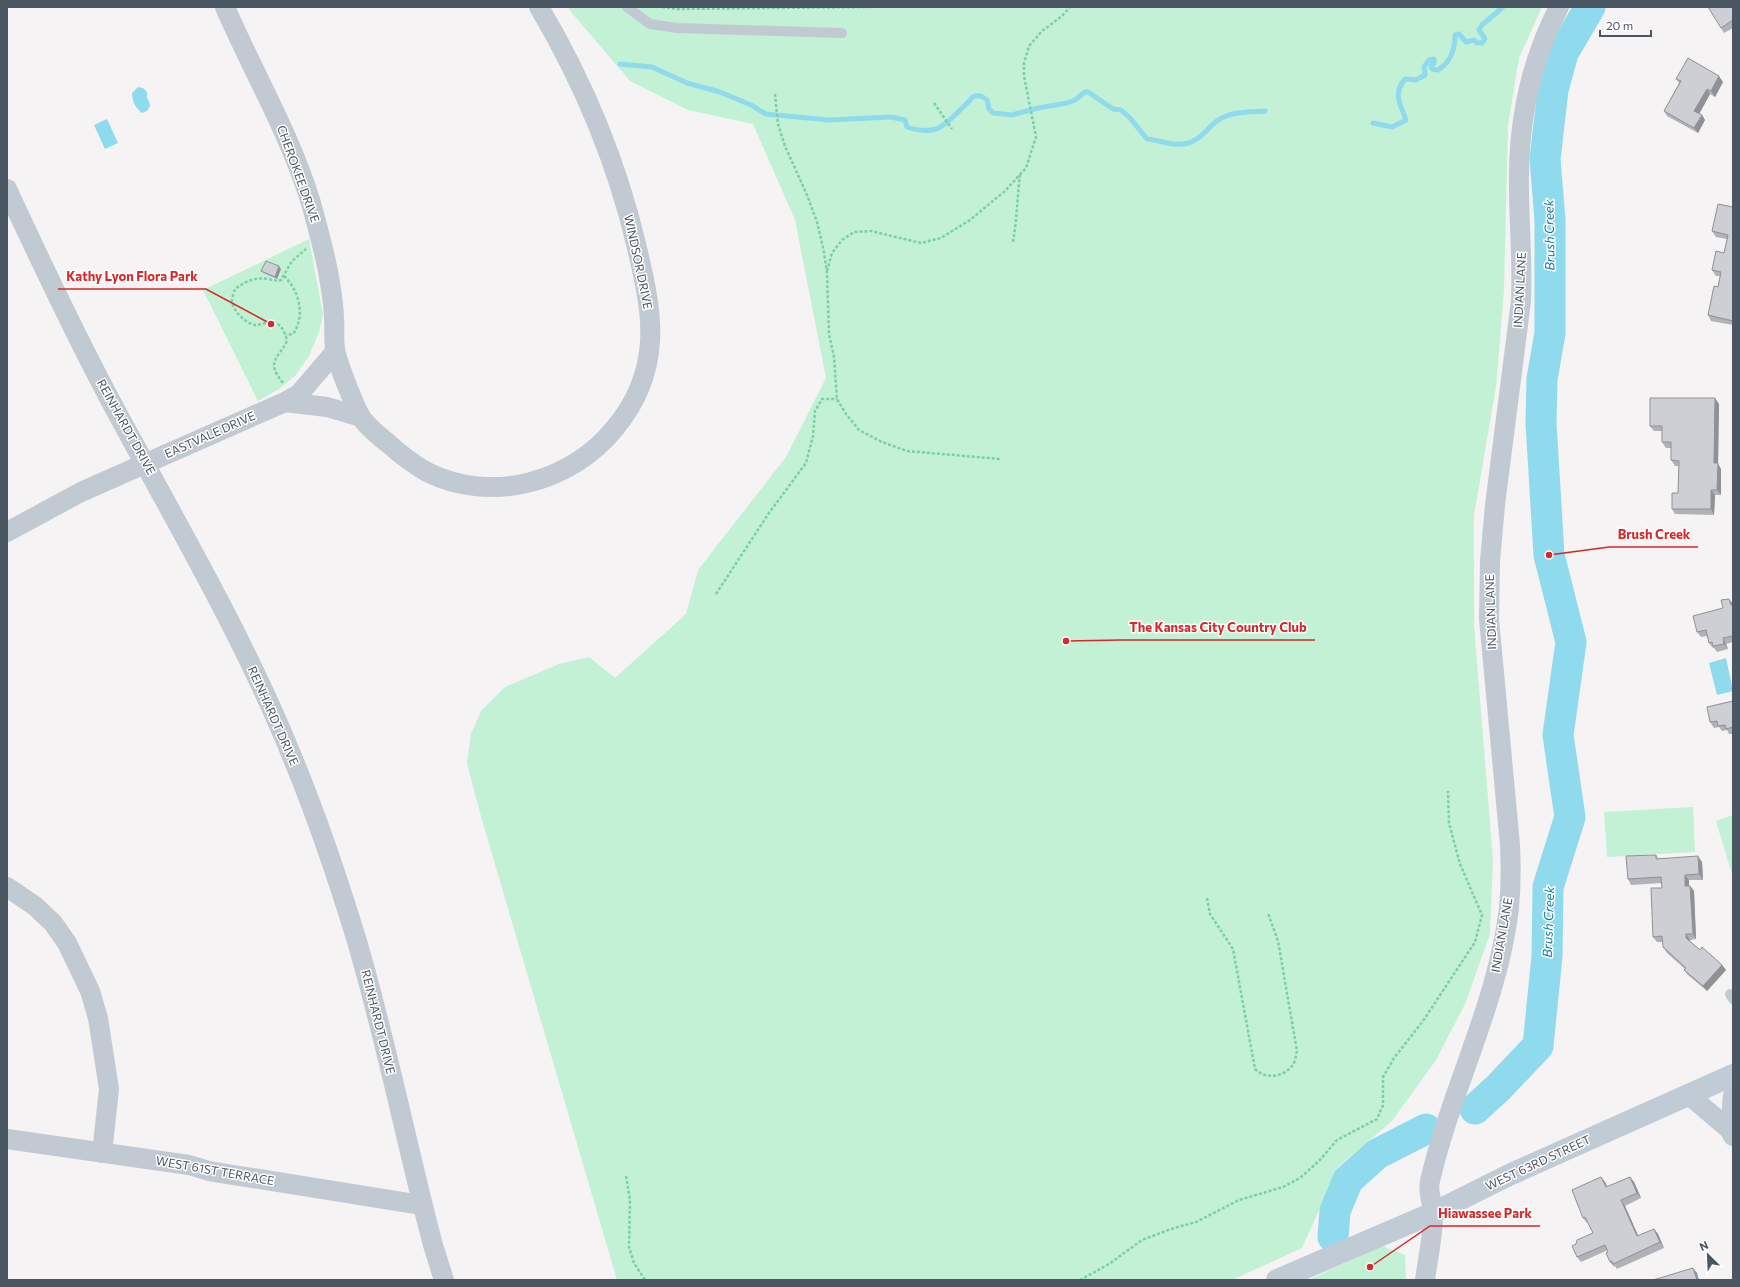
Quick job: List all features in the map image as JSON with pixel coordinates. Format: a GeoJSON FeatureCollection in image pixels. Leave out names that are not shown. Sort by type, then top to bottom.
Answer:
{"type":"FeatureCollection","features":[{"type":"Feature","properties":{"kind":"main road","name":"WEST 63RD STREET"},"geometry":{"type":"LineString","coordinates":[[1277,1280],[1433,1213],[1509,1175],[1733,1076]]}},
{"type":"Feature","properties":{"kind":"street","name":"CHEROKEE DRIVE"},"geometry":{"type":"LineString","coordinates":[[225,7],[281,127],[310,200],[331,284],[335,352]]}},
{"type":"Feature","properties":{"kind":"street","name":"WINDSOR DRIVE"},"geometry":{"type":"LineString","coordinates":[[335,352],[361,417],[374,432],[403,457],[428,472],[457,482],[482,486],[508,486],[547,478],[566,469],[592,453],[607,438],[625,416],[636,396],[647,366],[650,340],[648,306],[632,225],[615,169],[590,103],[558,38],[539,7]]}},
{"type":"Feature","properties":{"kind":"street","name":"INDIAN LANE"},"geometry":{"type":"LineString","coordinates":[[1425,1280],[1433,1213],[1429,1183],[1442,1137],[1483,1018],[1498,966],[1508,910],[1511,876],[1510,845],[1490,619],[1490,562],[1495,505],[1522,301],[1519,170],[1524,117],[1530,81],[1548,28],[1558,7]]}},
{"type":"Feature","properties":{"kind":"street","name":"REINHARDT DRIVE"},"geometry":{"type":"LineString","coordinates":[[7,189],[57,295],[108,395],[226,613],[288,747],[323,835],[356,938],[376,1011],[432,1245],[444,1280]]}},
{"type":"Feature","properties":{"kind":"street","name":"EASTVALE DRIVE"},"geometry":{"type":"LineString","coordinates":[[7,532],[80,492],[145,463],[285,393],[299,394],[335,352]]}},
{"type":"Feature","properties":{"kind":"street"},"geometry":{"type":"LineString","coordinates":[[285,393],[361,417]]}},
{"type":"Feature","properties":{"kind":"street"},"geometry":{"type":"LineString","coordinates":[[7,887],[35,906],[52,923],[67,943],[90,990],[98,1018],[109,1089],[102,1153]]}},
{"type":"Feature","properties":{"kind":"street"},"geometry":{"type":"LineString","coordinates":[[1732,1133],[1733,1095]]}},
{"type":"Feature","properties":{"kind":"street"},"geometry":{"type":"LineString","coordinates":[[1690,1096],[1732,1133]]}},
{"type":"Feature","properties":{"kind":"street","name":"WEST 61ST TERRACE"},"geometry":{"type":"LineString","coordinates":[[7,1139],[189,1165],[210,1171],[422,1205]]}},
{"type":"Feature","properties":{"kind":"lane"},"geometry":{"type":"LineString","coordinates":[[626,7],[650,24],[677,28],[842,33]]}},
{"type":"Feature","properties":{"kind":"path"},"geometry":{"type":"LineString","coordinates":[[662,7],[677,9],[872,7]]}},
{"type":"Feature","properties":{"kind":"path"},"geometry":{"type":"LineString","coordinates":[[827,273],[832,253],[842,240],[854,232],[871,230],[921,243],[941,238],[970,220],[1005,191],[1026,168],[1036,137],[1028,96],[1024,63],[1029,46],[1042,31],[1062,16],[1070,7]]}},
{"type":"Feature","properties":{"kind":"path"},"geometry":{"type":"LineString","coordinates":[[775,94],[778,124],[785,146],[807,194],[817,222],[827,273],[829,334],[834,357],[837,399],[846,414],[859,430],[882,442],[907,451],[1000,460]]}},
{"type":"Feature","properties":{"kind":"path"},"geometry":{"type":"LineString","coordinates":[[934,103],[952,129]]}},
{"type":"Feature","properties":{"kind":"path"},"geometry":{"type":"LineString","coordinates":[[1013,242],[1017,219],[1017,196],[1020,174]]}},
{"type":"Feature","properties":{"kind":"path"},"geometry":{"type":"LineString","coordinates":[[285,393],[274,363],[275,357],[284,348],[287,341],[286,335],[282,327],[275,323],[269,322],[260,325],[249,323],[242,318],[235,309],[232,301],[234,289],[246,281],[256,278],[276,281],[281,280],[292,261],[311,246]]}},
{"type":"Feature","properties":{"kind":"path"},"geometry":{"type":"LineString","coordinates":[[284,276],[293,287],[300,307],[297,328],[293,334],[286,335]]}},
{"type":"Feature","properties":{"kind":"path"},"geometry":{"type":"LineString","coordinates":[[716,594],[769,513],[806,463],[813,436],[815,411],[822,399],[837,399]]}},
{"type":"Feature","properties":{"kind":"path"},"geometry":{"type":"LineString","coordinates":[[1080,1280],[1109,1264],[1142,1240],[1171,1229],[1196,1222],[1239,1200],[1283,1187],[1300,1178],[1319,1161],[1337,1140],[1377,1119],[1383,1105],[1383,1077],[1394,1058],[1423,1021],[1475,942],[1482,915],[1460,864],[1449,823],[1448,791]]}},
{"type":"Feature","properties":{"kind":"path"},"geometry":{"type":"LineString","coordinates":[[1207,898],[1210,914],[1233,949],[1254,1069],[1261,1075],[1268,1077],[1283,1074],[1294,1065],[1297,1051],[1278,941],[1268,913]]}},
{"type":"Feature","properties":{"kind":"path"},"geometry":{"type":"LineString","coordinates":[[626,1176],[630,1200],[629,1248],[634,1263],[645,1280]]}},
{"type":"Feature","properties":{"kind":"green space"},"geometry":{"type":"Polygon","coordinates":[[[568,7],[1542,7],[1519,58],[1508,125],[1504,290],[1496,387],[1474,515],[1474,625],[1493,860],[1490,934],[1465,1004],[1436,1060],[1392,1121],[1339,1166],[1302,1248],[1232,1280],[617,1280],[480,813],[467,763],[471,734],[481,711],[505,687],[559,664],[589,657],[615,678],[686,614],[698,570],[786,457],[826,378],[795,220],[753,124],[688,110],[630,81],[568,7]]]}},
{"type":"Feature","properties":{"kind":"green space"},"geometry":{"type":"Polygon","coordinates":[[[309,239],[323,315],[319,332],[309,356],[295,376],[279,389],[258,401],[203,290],[309,239]]]}},
{"type":"Feature","properties":{"kind":"green space"},"geometry":{"type":"Polygon","coordinates":[[[1693,807],[1695,852],[1607,857],[1604,812],[1693,807]]]}},
{"type":"Feature","properties":{"kind":"green space"},"geometry":{"type":"Polygon","coordinates":[[[1733,815],[1733,874],[1732,874],[1716,821],[1733,815]]]}},
{"type":"Feature","properties":{"kind":"green space"},"geometry":{"type":"Polygon","coordinates":[[[1382,1246],[1405,1255],[1406,1280],[1308,1280],[1382,1246]]]}},
{"type":"Feature","properties":{"kind":"water"},"geometry":{"type":"Polygon","coordinates":[[[138,87],[143,88],[147,92],[147,98],[150,106],[147,111],[142,113],[136,107],[132,96],[132,93],[138,87]]]}},
{"type":"Feature","properties":{"kind":"water"},"geometry":{"type":"Polygon","coordinates":[[[107,119],[118,143],[105,149],[94,125],[107,119]]]}},
{"type":"Feature","properties":{"kind":"water"},"geometry":{"type":"Polygon","coordinates":[[[1726,658],[1733,691],[1717,695],[1709,663],[1726,658]]]}},
{"type":"Feature","properties":{"kind":"building"},"geometry":{"type":"Polygon","coordinates":[[[1708,7],[1733,7],[1733,20],[1721,28],[1708,7]]]}},
{"type":"Feature","properties":{"kind":"building"},"geometry":{"type":"Polygon","coordinates":[[[1688,58],[1719,76],[1711,91],[1707,89],[1694,111],[1702,115],[1694,128],[1664,111],[1681,81],[1676,79],[1688,58]]]}},
{"type":"Feature","properties":{"kind":"building"},"geometry":{"type":"Polygon","coordinates":[[[1718,204],[1733,207],[1733,321],[1708,315],[1714,286],[1718,287],[1721,272],[1712,270],[1716,251],[1724,253],[1728,235],[1712,231],[1718,204]]]}},
{"type":"Feature","properties":{"kind":"building"},"geometry":{"type":"Polygon","coordinates":[[[266,261],[279,266],[275,277],[261,271],[266,261]]]}},
{"type":"Feature","properties":{"kind":"building"},"geometry":{"type":"Polygon","coordinates":[[[1650,398],[1715,398],[1714,463],[1718,463],[1717,490],[1711,490],[1711,509],[1672,509],[1672,493],[1678,493],[1679,461],[1671,460],[1671,442],[1662,442],[1662,426],[1650,426],[1650,398]]]}},
{"type":"Feature","properties":{"kind":"building"},"geometry":{"type":"Polygon","coordinates":[[[1729,599],[1731,605],[1733,605],[1733,636],[1723,638],[1724,644],[1713,646],[1712,642],[1709,643],[1706,630],[1697,632],[1693,616],[1723,608],[1721,600],[1729,599]]]}},
{"type":"Feature","properties":{"kind":"building"},"geometry":{"type":"Polygon","coordinates":[[[1733,701],[1733,727],[1726,729],[1725,725],[1718,726],[1717,721],[1710,722],[1707,707],[1733,701]]]}},
{"type":"Feature","properties":{"kind":"building"},"geometry":{"type":"Polygon","coordinates":[[[1656,855],[1656,859],[1698,856],[1699,874],[1685,875],[1685,886],[1690,886],[1693,934],[1686,934],[1686,938],[1700,950],[1702,947],[1722,965],[1703,986],[1684,970],[1686,968],[1663,947],[1662,936],[1653,937],[1651,888],[1662,888],[1661,877],[1628,879],[1626,856],[1656,855]]]}},
{"type":"Feature","properties":{"kind":"building"},"geometry":{"type":"Polygon","coordinates":[[[1601,1177],[1606,1187],[1630,1177],[1637,1193],[1621,1200],[1637,1236],[1654,1229],[1660,1242],[1613,1264],[1612,1261],[1610,1262],[1606,1253],[1608,1252],[1605,1245],[1577,1257],[1572,1246],[1576,1244],[1577,1240],[1593,1233],[1585,1217],[1583,1218],[1572,1190],[1601,1177]]]}},
{"type":"Feature","properties":{"kind":"building"},"geometry":{"type":"Polygon","coordinates":[[[1693,1268],[1697,1280],[1653,1280],[1693,1268]]]}},
{"type":"Feature","properties":{"kind":"waterway"},"geometry":{"type":"LineString","coordinates":[[1373,123],[1392,127],[1406,120],[1398,95],[1401,84],[1405,79],[1416,80],[1425,75],[1424,67],[1429,60],[1434,59],[1434,63],[1431,66],[1432,69],[1438,70],[1442,67],[1451,55],[1455,35],[1459,34],[1466,42],[1474,40],[1477,43],[1482,43],[1485,39],[1479,30],[1482,25],[1503,7]]}},
{"type":"Feature","properties":{"kind":"waterway","name":"Brush Creek"},"geometry":{"type":"LineString","coordinates":[[1475,1109],[1498,1088],[1538,1046],[1547,956],[1548,887],[1570,817],[1558,735],[1571,642],[1549,555],[1541,423],[1542,379],[1550,333],[1550,220],[1545,159],[1553,90],[1563,53],[1590,7]]}},
{"type":"Feature","properties":{"kind":"waterway"},"geometry":{"type":"LineString","coordinates":[[620,64],[652,67],[687,83],[720,92],[751,105],[766,114],[829,120],[891,117],[905,120],[907,127],[921,130],[932,130],[945,124],[974,96],[981,96],[987,100],[989,109],[993,113],[1012,115],[1038,108],[1067,103],[1075,100],[1085,92],[1088,92],[1113,109],[1121,110],[1130,118],[1147,139],[1175,144],[1184,144],[1194,141],[1213,124],[1228,115],[1265,111]]}},
{"type":"Feature","properties":{"kind":"waterway","name":"Brush Creek"},"geometry":{"type":"LineString","coordinates":[[1333,1237],[1335,1211],[1348,1180],[1377,1154],[1426,1129]]}},
{"type":"Feature","properties":{"kind":"place","name":"Kathy Lyon Flora Park"},"geometry":{"type":"Point","coordinates":[271,324]}},
{"type":"Feature","properties":{"kind":"place","name":"Brush Creek"},"geometry":{"type":"Point","coordinates":[1549,555]}},
{"type":"Feature","properties":{"kind":"place","name":"The Kansas City Country Club"},"geometry":{"type":"Point","coordinates":[1066,641]}},
{"type":"Feature","properties":{"kind":"place","name":"Hiawassee Park"},"geometry":{"type":"Point","coordinates":[1370,1267]}}]}
